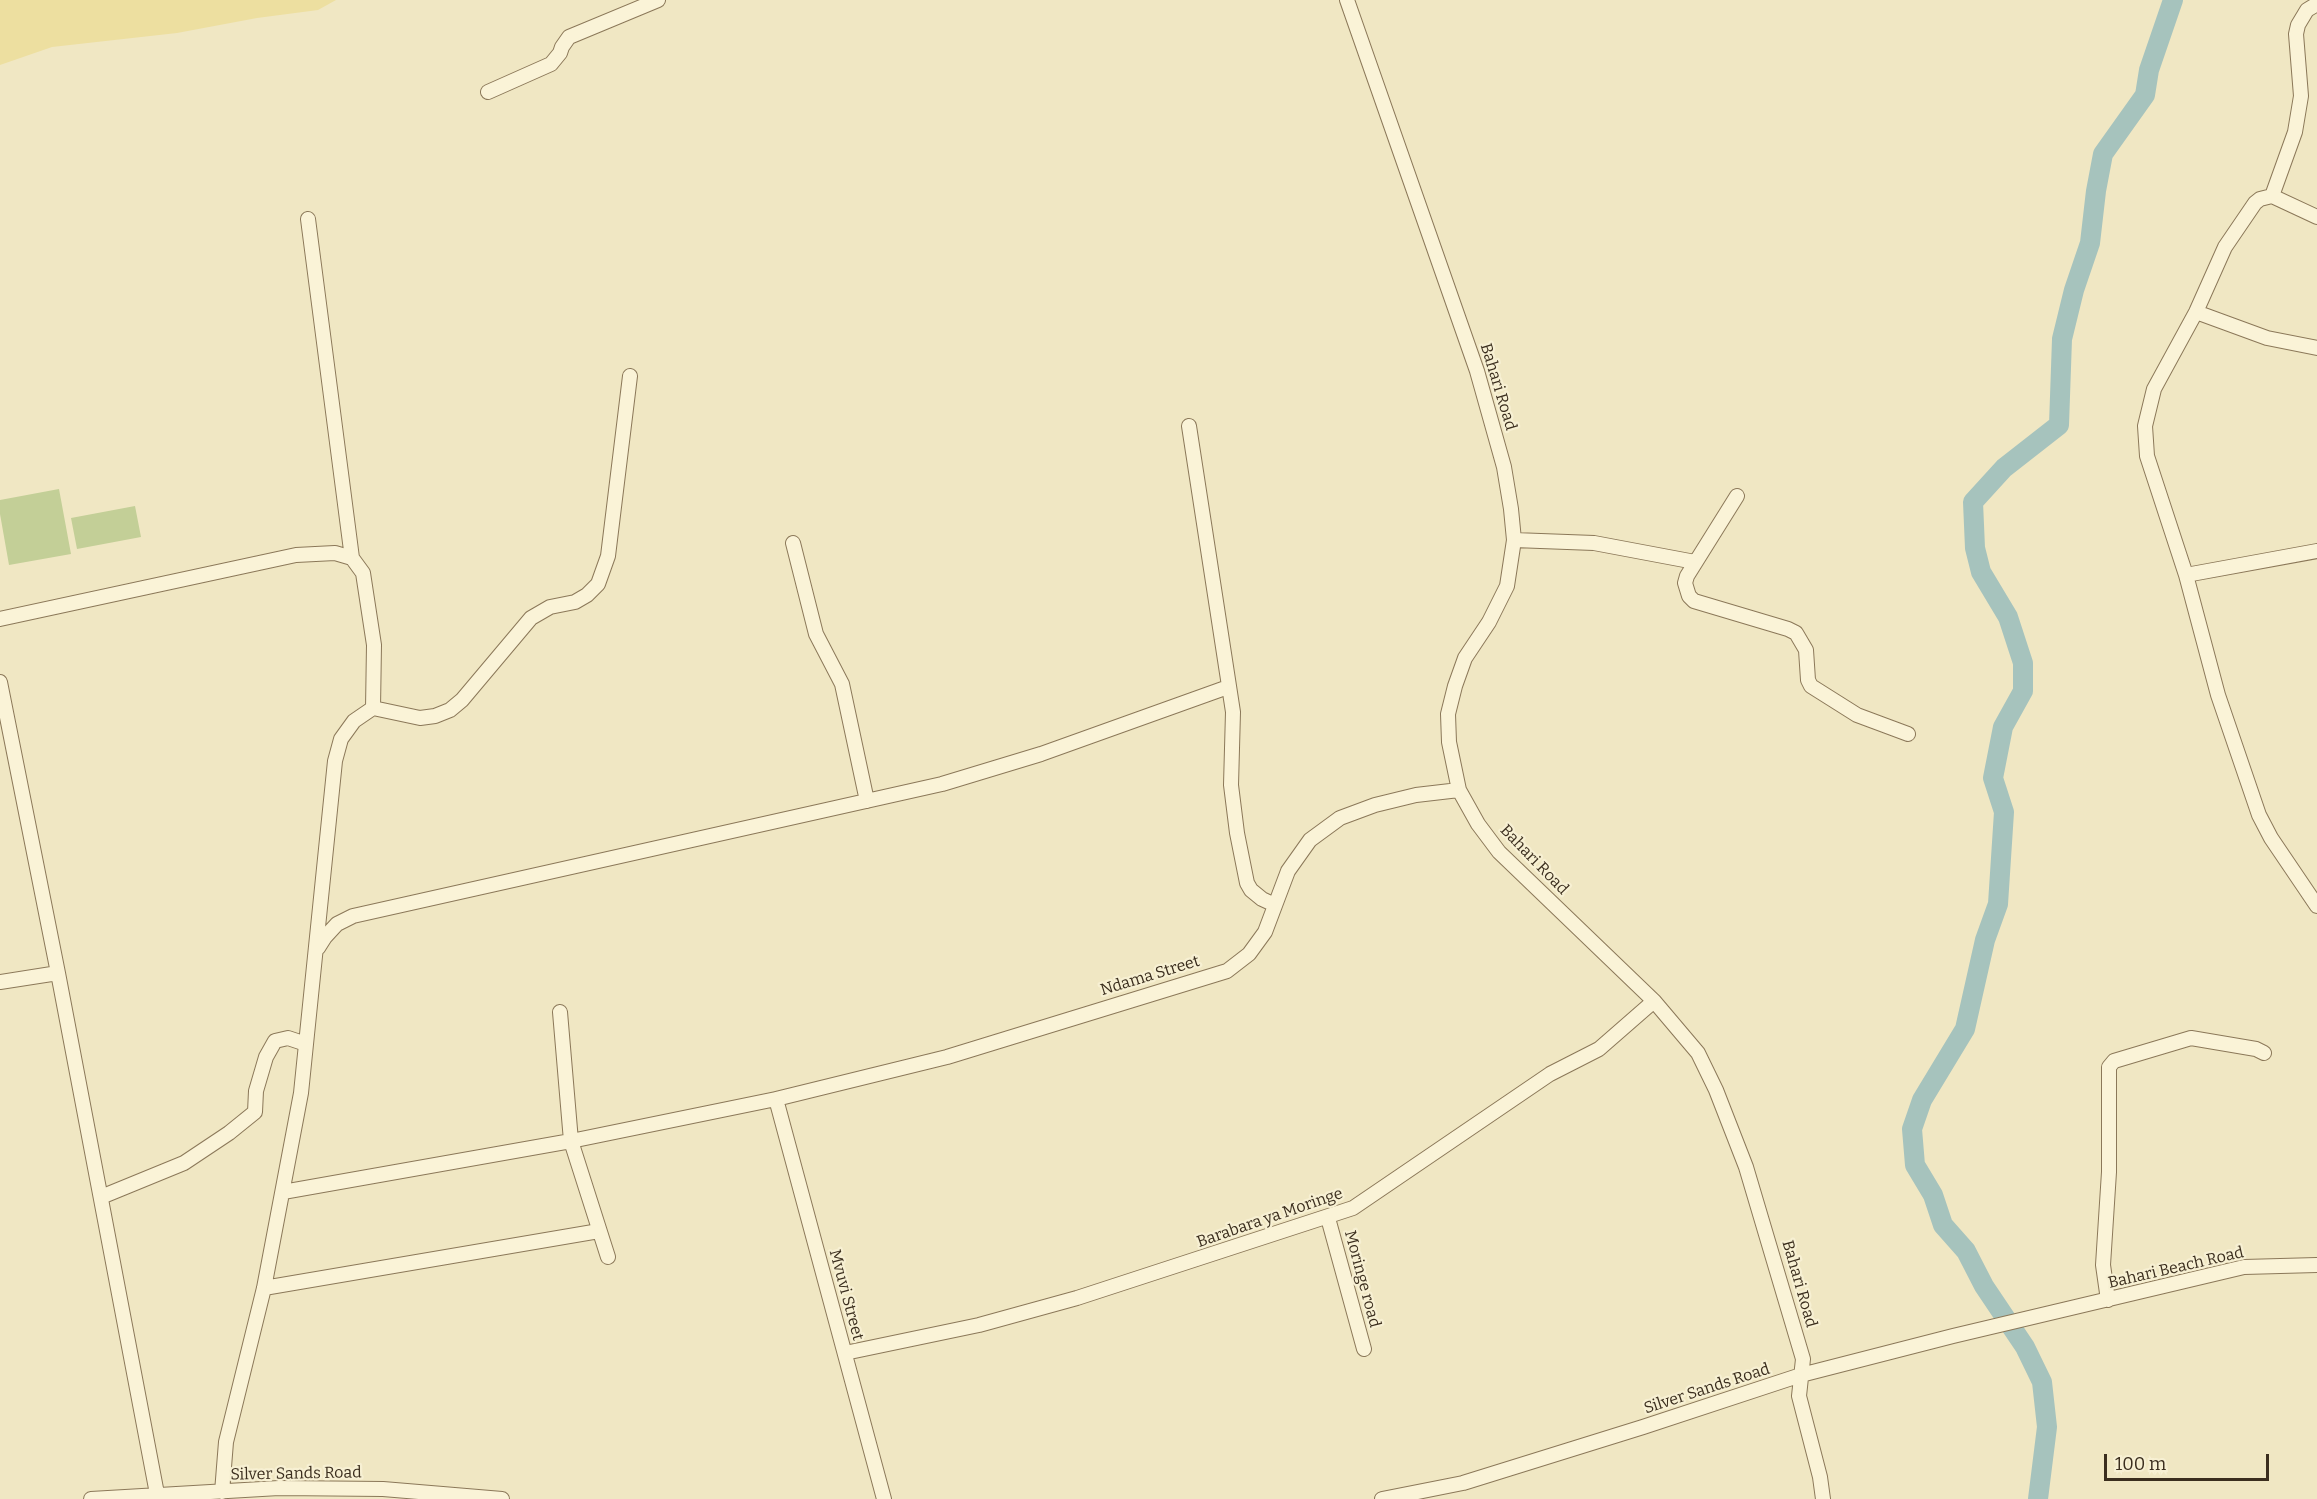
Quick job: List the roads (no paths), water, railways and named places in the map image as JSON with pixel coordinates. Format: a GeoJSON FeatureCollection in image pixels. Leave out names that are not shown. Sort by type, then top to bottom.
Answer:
{"type":"FeatureCollection","features":[{"type":"Feature","properties":{"kind":"street"},"geometry":{"type":"LineString","coordinates":[[488,93],[551,64],[569,37],[658,0]]}},
{"type":"Feature","properties":{"kind":"street","name":"Bahari Road"},"geometry":{"type":"LineString","coordinates":[[1347,0],[1477,371],[1504,467],[1514,540],[1507,586],[1490,622],[1465,658],[1448,714],[1449,742],[1460,790],[1478,824],[1499,852],[1654,1001],[1698,1053],[1716,1090],[1746,1167],[1803,1359],[1799,1396],[1820,1477],[1823,1499]]}},
{"type":"Feature","properties":{"kind":"street"},"geometry":{"type":"LineString","coordinates":[[2272,196],[2295,132],[2301,96],[2296,34],[2298,25],[2307,10],[2317,4]]}},
{"type":"Feature","properties":{"kind":"street"},"geometry":{"type":"LineString","coordinates":[[2317,217],[2272,196],[2255,203],[2225,248],[2196,312],[2154,389],[2145,426],[2147,456],[2186,575],[2218,695],[2259,815],[2271,838],[2317,906]]}},
{"type":"Feature","properties":{"kind":"street"},"geometry":{"type":"LineString","coordinates":[[308,219],[352,558],[363,573],[374,645],[373,708]]}},
{"type":"Feature","properties":{"kind":"street"},"geometry":{"type":"LineString","coordinates":[[2196,312],[2267,338],[2317,348]]}},
{"type":"Feature","properties":{"kind":"street"},"geometry":{"type":"LineString","coordinates":[[222,1492],[226,1442],[264,1288],[301,1093],[335,761],[341,739],[354,721],[373,708],[420,718],[435,716],[450,710],[462,700],[531,618],[550,607],[575,602],[587,595],[598,584],[608,556],[630,376]]}},
{"type":"Feature","properties":{"kind":"street"},"geometry":{"type":"LineString","coordinates":[[1189,426],[1233,712],[1231,785],[1237,833],[1251,890],[1275,905]]}},
{"type":"Feature","properties":{"kind":"street"},"geometry":{"type":"LineString","coordinates":[[1737,496],[1695,562],[1685,583],[1686,590],[1694,601],[1796,633],[1806,650],[1808,680],[1811,686],[1857,715],[1908,734]]}},
{"type":"Feature","properties":{"kind":"street"},"geometry":{"type":"LineString","coordinates":[[1514,540],[1594,543],[1695,562]]}},
{"type":"Feature","properties":{"kind":"street"},"geometry":{"type":"LineString","coordinates":[[793,543],[816,634],[842,684],[867,801]]}},
{"type":"Feature","properties":{"kind":"street"},"geometry":{"type":"LineString","coordinates":[[2186,575],[2317,551]]}},
{"type":"Feature","properties":{"kind":"street"},"geometry":{"type":"LineString","coordinates":[[0,619],[296,555],[335,553],[352,558]]}},
{"type":"Feature","properties":{"kind":"street"},"geometry":{"type":"LineString","coordinates":[[0,682],[158,1497]]}},
{"type":"Feature","properties":{"kind":"street"},"geometry":{"type":"LineString","coordinates":[[316,952],[325,937],[337,924],[352,916],[942,784],[1041,754],[1228,687]]}},
{"type":"Feature","properties":{"kind":"street","name":"Ndama Street"},"geometry":{"type":"LineString","coordinates":[[284,1192],[571,1141],[776,1099],[947,1057],[1227,971],[1249,954],[1265,932],[1288,871],[1310,840],[1340,818],[1375,805],[1416,795],[1460,790]]}},
{"type":"Feature","properties":{"kind":"street"},"geometry":{"type":"LineString","coordinates":[[0,982],[58,973]]}},
{"type":"Feature","properties":{"kind":"street","name":"Barabara ya Moringe"},"geometry":{"type":"LineString","coordinates":[[844,1353],[979,1325],[1077,1298],[1353,1208],[1550,1074],[1599,1049],[1654,1001]]}},
{"type":"Feature","properties":{"kind":"street"},"geometry":{"type":"LineString","coordinates":[[560,1012],[571,1141],[608,1257]]}},
{"type":"Feature","properties":{"kind":"street"},"geometry":{"type":"LineString","coordinates":[[101,1197],[184,1163],[229,1133],[255,1112],[256,1091],[266,1057],[275,1041],[288,1038],[306,1044]]}},
{"type":"Feature","properties":{"kind":"street"},"geometry":{"type":"LineString","coordinates":[[2108,1300],[2103,1265],[2109,1172],[2109,1066],[2114,1061],[2191,1038],[2256,1049],[2264,1053]]}},
{"type":"Feature","properties":{"kind":"street","name":"Mvuvi Street"},"geometry":{"type":"LineString","coordinates":[[776,1099],[884,1499]]}},
{"type":"Feature","properties":{"kind":"street","name":"Moringe road"},"geometry":{"type":"LineString","coordinates":[[1328,1218],[1364,1349]]}},
{"type":"Feature","properties":{"kind":"street"},"geometry":{"type":"LineString","coordinates":[[264,1288],[599,1231]]}},
{"type":"Feature","properties":{"kind":"street","name":"Bahari Beach Road"},"geometry":{"type":"LineString","coordinates":[[2044,1314],[2244,1267],[2317,1265]]}},
{"type":"Feature","properties":{"kind":"street","name":"Silver Sands Road"},"geometry":{"type":"LineString","coordinates":[[1382,1499],[1463,1483],[1801,1375],[2044,1314]]}},
{"type":"Feature","properties":{"kind":"street","name":"Silver Sands Road"},"geometry":{"type":"LineString","coordinates":[[91,1499],[158,1497],[279,1488],[502,1499]]}},
{"type":"Feature","properties":{"kind":"waterway"},"geometry":{"type":"LineString","coordinates":[[2038,1499],[2047,1427],[2042,1382],[2025,1347],[1984,1286],[1966,1251],[1943,1225],[1933,1195],[1915,1165],[1912,1129],[1922,1100],[1965,1029],[1985,940],[1998,904],[2004,812],[1993,778],[2003,727],[2023,691],[2023,663],[2008,617],[1981,572],[1975,548],[1973,502],[2004,468],[2059,425],[2062,339],[2074,290],[2090,243],[2103,154],[2145,95],[2149,70],[2173,0]]}}]}
